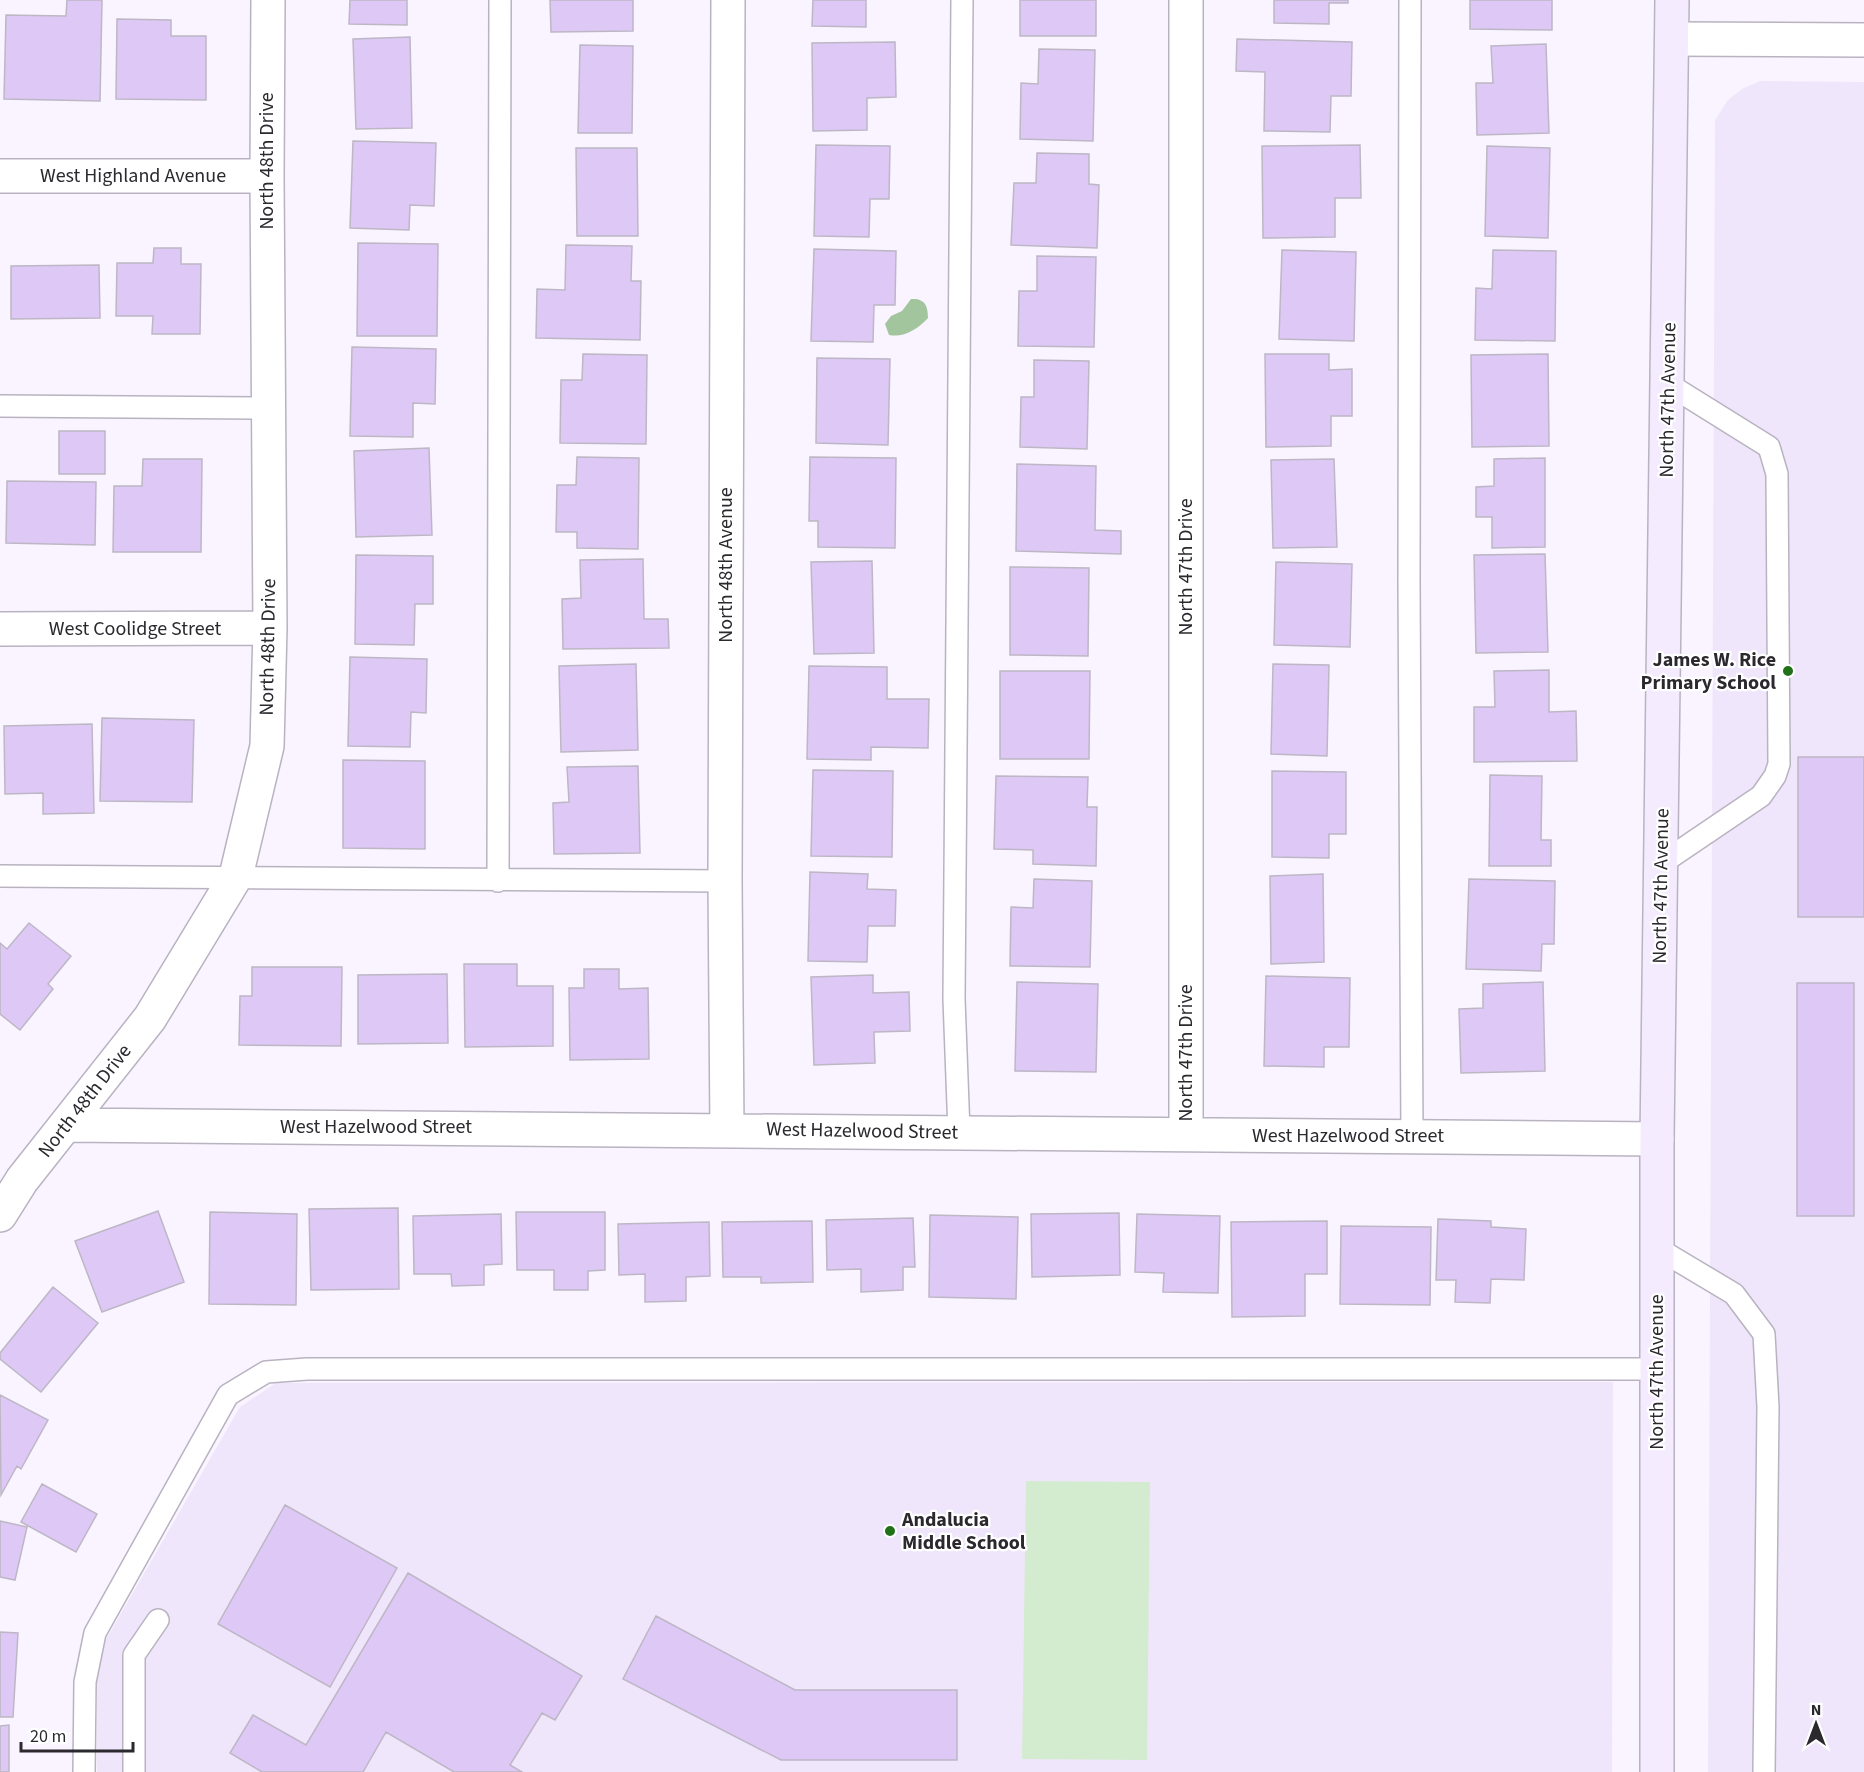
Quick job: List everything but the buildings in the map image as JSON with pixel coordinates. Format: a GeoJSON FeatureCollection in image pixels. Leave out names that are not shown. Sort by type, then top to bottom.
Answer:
{"type":"FeatureCollection","features":[{"type":"Feature","properties":{"kind":"street","name":"North 48th Drive"},"geometry":{"type":"LineString","coordinates":[[0,1215],[22,1180],[150,1018],[236,876],[267,746],[270,628],[267,408],[268,0]]}},
{"type":"Feature","properties":{"kind":"street","name":"North 48th Avenue"},"geometry":{"type":"LineString","coordinates":[[727,1130],[725,880],[728,0]]}},
{"type":"Feature","properties":{"kind":"street","name":"North 47th Drive"},"geometry":{"type":"LineString","coordinates":[[1185,0],[1186,1134]]}},
{"type":"Feature","properties":{"kind":"street","name":"North 47th Avenue"},"geometry":{"type":"LineString","coordinates":[[1657,1772],[1658,1139],[1672,0]]}},
{"type":"Feature","properties":{"kind":"street"},"geometry":{"type":"LineString","coordinates":[[1672,39],[1864,40]]}},
{"type":"Feature","properties":{"kind":"street","name":"West Highland Avenue"},"geometry":{"type":"LineString","coordinates":[[0,176],[267,176]]}},
{"type":"Feature","properties":{"kind":"street","name":"West Coolidge Street"},"geometry":{"type":"LineString","coordinates":[[0,629],[270,628]]}},
{"type":"Feature","properties":{"kind":"street","name":"West Hazelwood Street"},"geometry":{"type":"LineString","coordinates":[[66,1125],[1658,1139]]}},
{"type":"Feature","properties":{"kind":"lane"},"geometry":{"type":"LineString","coordinates":[[498,880],[500,0]]}},
{"type":"Feature","properties":{"kind":"lane"},"geometry":{"type":"LineString","coordinates":[[958,1132],[954,999],[962,0]]}},
{"type":"Feature","properties":{"kind":"lane"},"geometry":{"type":"LineString","coordinates":[[1410,0],[1409,581],[1412,1136]]}},
{"type":"Feature","properties":{"kind":"lane"},"geometry":{"type":"LineString","coordinates":[[1662,863],[1761,796],[1775,776],[1779,764],[1777,474],[1774,460],[1769,447],[1668,384]]}},
{"type":"Feature","properties":{"kind":"lane"},"geometry":{"type":"LineString","coordinates":[[0,406],[267,408]]}},
{"type":"Feature","properties":{"kind":"lane"},"geometry":{"type":"LineString","coordinates":[[0,876],[725,880]]}},
{"type":"Feature","properties":{"kind":"lane"},"geometry":{"type":"LineString","coordinates":[[1658,1248],[1734,1294],[1764,1334],[1768,1407],[1764,1772]]}},
{"type":"Feature","properties":{"kind":"lane"},"geometry":{"type":"LineString","coordinates":[[84,1772],[85,1682],[95,1633],[228,1395],[266,1372],[307,1369],[1658,1369]]}},
{"type":"Feature","properties":{"kind":"lane"},"geometry":{"type":"LineString","coordinates":[[134,1772],[134,1655],[158,1620]]}},
{"type":"Feature","properties":{"kind":"shaded area","name":"James W. Rice Primary School"},"geometry":{"type":"Polygon","coordinates":[[[1760,81],[1864,82],[1864,1772],[1708,1772],[1715,120],[1728,100],[1742,89],[1760,81]]]}},
{"type":"Feature","properties":{"kind":"shaded area"},"geometry":{"type":"Polygon","coordinates":[[[911,299],[923,301],[928,318],[910,332],[895,336],[889,335],[885,324],[891,316],[902,311],[911,299]]]}},
{"type":"Feature","properties":{"kind":"shaded area","name":"Andalucia Middle School"},"geometry":{"type":"Polygon","coordinates":[[[1613,1382],[1612,1772],[97,1772],[97,1655],[240,1407],[276,1383],[1613,1382]]]}},
{"type":"Feature","properties":{"kind":"shaded area"},"geometry":{"type":"Polygon","coordinates":[[[1026,1481],[1150,1482],[1147,1760],[1022,1759],[1026,1481]]]}},
{"type":"Feature","properties":{"kind":"place","name":"James W. Rice Primary School"},"geometry":{"type":"Point","coordinates":[1788,671]}},
{"type":"Feature","properties":{"kind":"place","name":"Andalucia Middle School"},"geometry":{"type":"Point","coordinates":[890,1531]}}]}
